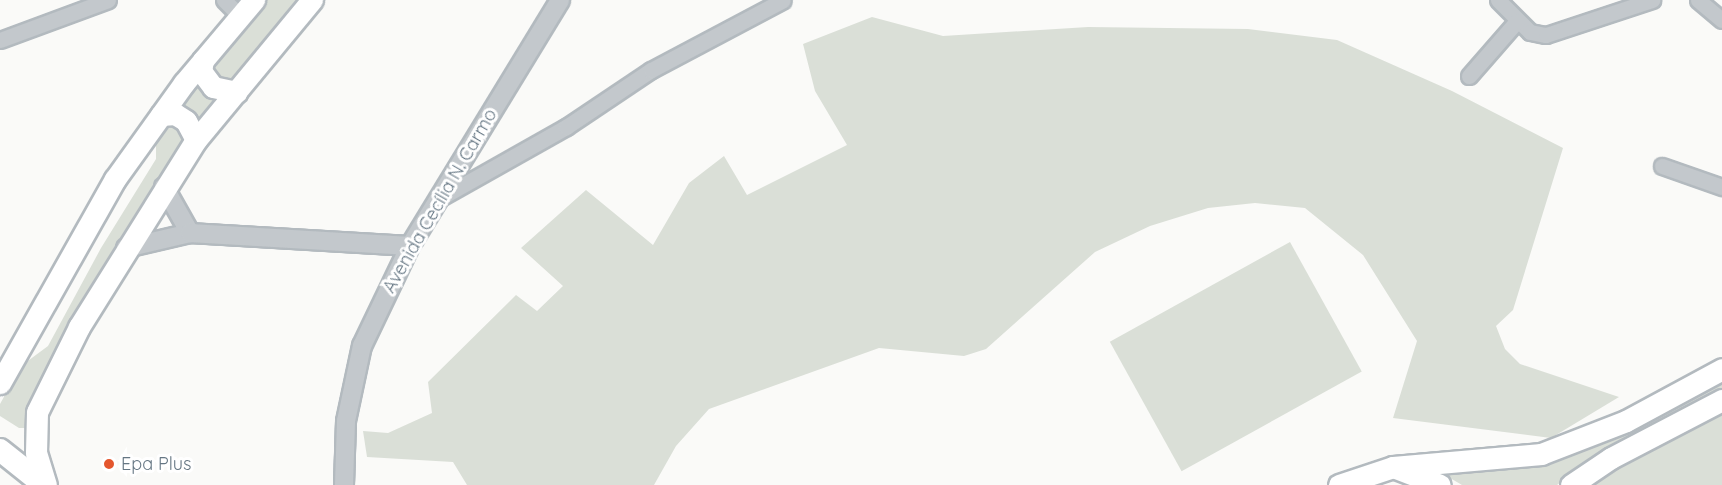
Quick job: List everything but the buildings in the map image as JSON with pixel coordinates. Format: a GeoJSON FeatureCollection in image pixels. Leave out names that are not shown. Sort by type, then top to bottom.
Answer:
{"type":"FeatureCollection","features":[{"type":"Feature","properties":{"kind":"main road"},"geometry":{"type":"LineString","coordinates":[[45,485],[36,453],[37,412],[126,248],[196,140],[312,0]]}},
{"type":"Feature","properties":{"kind":"main road"},"geometry":{"type":"LineString","coordinates":[[0,383],[115,179],[203,60],[247,8]]}},
{"type":"Feature","properties":{"kind":"main road"},"geometry":{"type":"LineString","coordinates":[[203,60],[201,71],[213,87],[236,92]]}},
{"type":"Feature","properties":{"kind":"main road"},"geometry":{"type":"LineString","coordinates":[[161,115],[175,114],[186,120],[196,140]]}},
{"type":"Feature","properties":{"kind":"main road"},"geometry":{"type":"LineString","coordinates":[[1339,485],[1393,467],[1541,454],[1626,421],[1722,369]]}},
{"type":"Feature","properties":{"kind":"main road"},"geometry":{"type":"LineString","coordinates":[[1571,485],[1611,458],[1722,400]]}},
{"type":"Feature","properties":{"kind":"main road"},"geometry":{"type":"LineString","coordinates":[[0,450],[45,485]]}},
{"type":"Feature","properties":{"kind":"main road"},"geometry":{"type":"LineString","coordinates":[[1393,467],[1440,485]]}},
{"type":"Feature","properties":{"kind":"street"},"geometry":{"type":"LineString","coordinates":[[0,40],[108,0]]}},
{"type":"Feature","properties":{"kind":"street"},"geometry":{"type":"LineString","coordinates":[[224,0],[247,8]]}},
{"type":"Feature","properties":{"kind":"street","name":"Avenida Cecília N. Carmo"},"geometry":{"type":"LineString","coordinates":[[344,485],[346,421],[362,346],[410,246],[560,0]]}},
{"type":"Feature","properties":{"kind":"street"},"geometry":{"type":"LineString","coordinates":[[440,198],[566,127],[651,70],[783,0]]}},
{"type":"Feature","properties":{"kind":"street"},"geometry":{"type":"LineString","coordinates":[[1498,0],[1530,32],[1546,35],[1652,0]]}},
{"type":"Feature","properties":{"kind":"street"},"geometry":{"type":"LineString","coordinates":[[1698,0],[1722,20]]}},
{"type":"Feature","properties":{"kind":"street"},"geometry":{"type":"LineString","coordinates":[[1469,76],[1517,21]]}},
{"type":"Feature","properties":{"kind":"street"},"geometry":{"type":"LineString","coordinates":[[1662,166],[1722,187]]}},
{"type":"Feature","properties":{"kind":"street"},"geometry":{"type":"LineString","coordinates":[[164,187],[190,233]]}},
{"type":"Feature","properties":{"kind":"street"},"geometry":{"type":"LineString","coordinates":[[126,248],[190,233],[410,246]]}},
{"type":"Feature","properties":{"kind":"shaded area"},"geometry":{"type":"Polygon","coordinates":[[[267,0],[297,0],[233,80],[221,80],[214,71],[215,63],[267,0]]]}},
{"type":"Feature","properties":{"kind":"shaded area"},"geometry":{"type":"Polygon","coordinates":[[[872,17],[943,36],[1088,27],[1248,29],[1337,40],[1452,91],[1563,148],[1513,310],[1496,326],[1505,349],[1520,364],[1619,397],[1551,438],[1393,418],[1417,341],[1363,255],[1305,208],[1255,203],[1208,208],[1150,226],[1095,252],[986,349],[964,356],[879,348],[709,409],[676,446],[654,485],[467,485],[453,462],[367,457],[363,431],[388,433],[432,413],[428,382],[516,295],[537,311],[563,286],[521,248],[586,190],[653,245],[689,183],[724,156],[747,195],[847,145],[815,91],[803,44],[872,17]]]}},
{"type":"Feature","properties":{"kind":"shaded area"},"geometry":{"type":"Polygon","coordinates":[[[196,81],[204,92],[217,98],[198,122],[175,105],[196,81]]]}},
{"type":"Feature","properties":{"kind":"shaded area"},"geometry":{"type":"Polygon","coordinates":[[[175,122],[187,137],[96,280],[25,428],[19,428],[0,416],[0,404],[21,366],[48,346],[101,248],[156,159],[156,140],[175,122]]]}},
{"type":"Feature","properties":{"kind":"shaded area"},"geometry":{"type":"Polygon","coordinates":[[[1290,242],[1362,371],[1182,471],[1110,342],[1290,242]]]}},
{"type":"Feature","properties":{"kind":"shaded area"},"geometry":{"type":"Polygon","coordinates":[[[1722,375],[1722,393],[1574,472],[1557,485],[1462,485],[1438,471],[1530,466],[1567,455],[1722,375]]]}},
{"type":"Feature","properties":{"kind":"shaded area"},"geometry":{"type":"Polygon","coordinates":[[[1722,415],[1722,485],[1591,485],[1631,450],[1722,415]]]}},
{"type":"Feature","properties":{"kind":"place","name":"Epa Plus"},"geometry":{"type":"Point","coordinates":[109,464]}}]}
